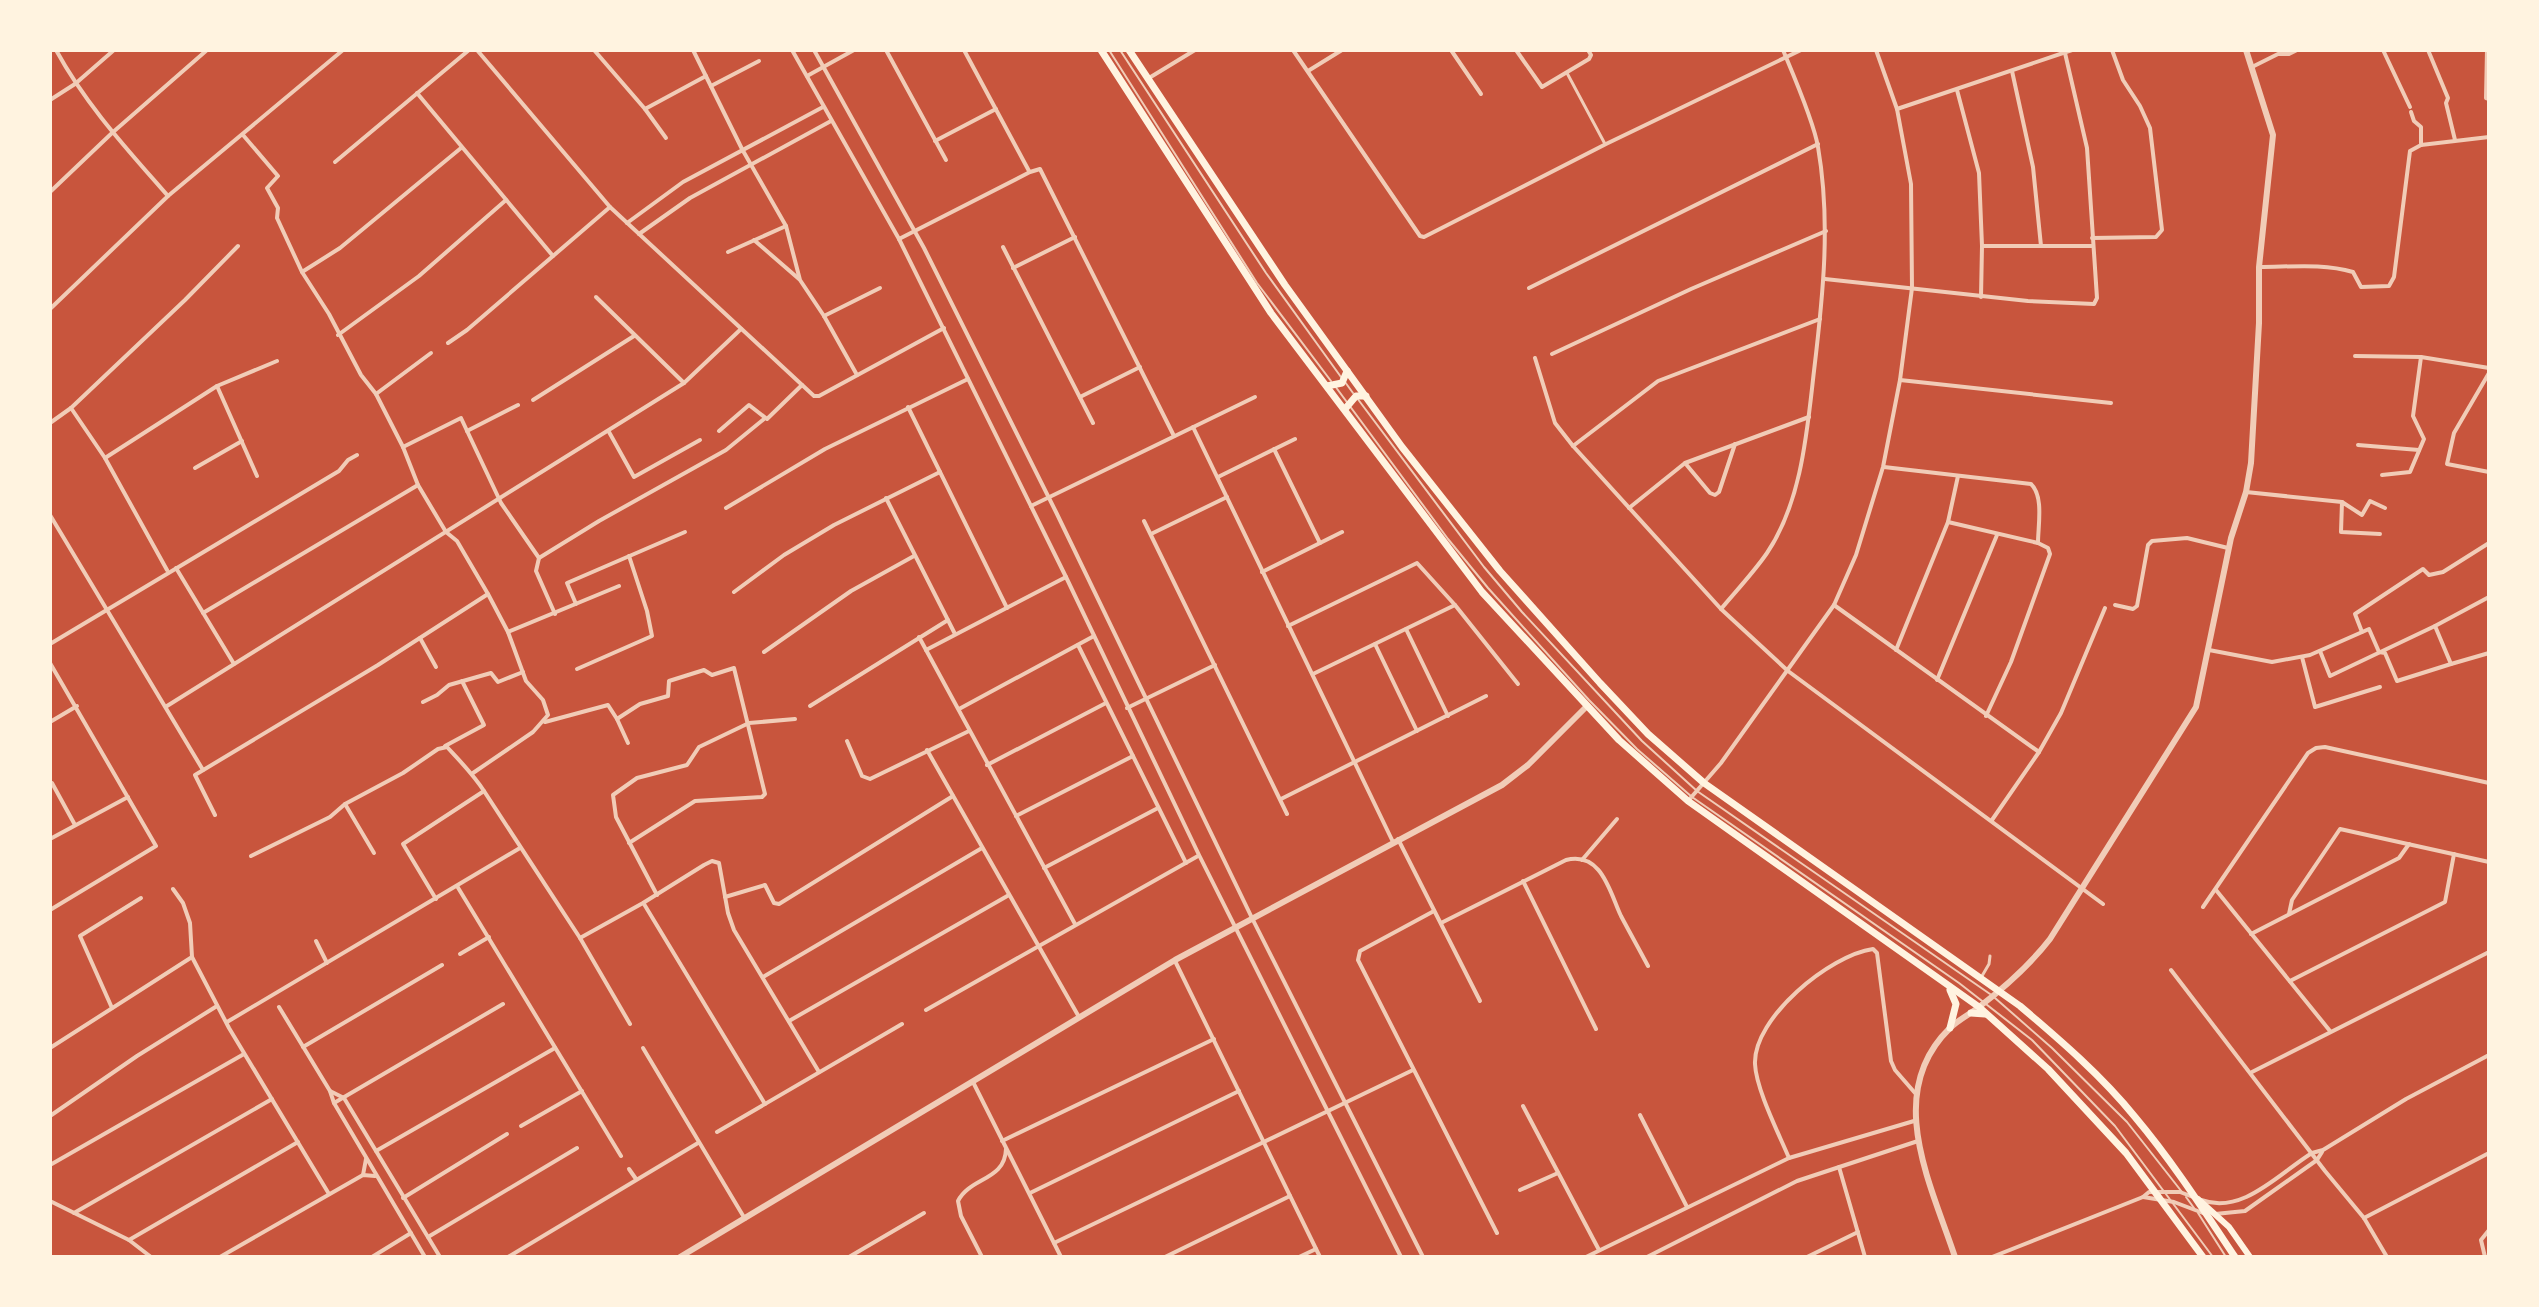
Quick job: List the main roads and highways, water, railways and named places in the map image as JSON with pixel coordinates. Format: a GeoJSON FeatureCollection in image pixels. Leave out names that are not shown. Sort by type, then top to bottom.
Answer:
{"type":"FeatureCollection","features":[{"type":"Feature","properties":{"kind":"main road"},"geometry":{"type":"LineString","coordinates":[[1101,50],[1271,313],[1346,406],[1482,592],[1637,759],[1947,985],[1982,1005],[1990,1017],[2048,1069],[2126,1153],[2203,1257]]}},
{"type":"Feature","properties":{"kind":"main road"},"geometry":{"type":"LineString","coordinates":[[1129,50],[1345,376],[1366,396],[1457,519],[1508,580],[1648,734],[1704,783],[2056,1036],[2134,1115],[2198,1199],[2235,1257]]}},
{"type":"Feature","properties":{"kind":"main road"},"geometry":{"type":"LineString","coordinates":[[1330,386],[1345,376]]}},
{"type":"Feature","properties":{"kind":"main road"},"geometry":{"type":"LineString","coordinates":[[1346,406],[1356,396],[1366,396]]}},
{"type":"Feature","properties":{"kind":"main road"},"geometry":{"type":"LineString","coordinates":[[1947,985],[1956,1004],[1950,1028]]}},
{"type":"Feature","properties":{"kind":"main road"},"geometry":{"type":"LineString","coordinates":[[1971,1013],[1990,1017]]}},
{"type":"Feature","properties":{"kind":"main road"},"geometry":{"type":"LineString","coordinates":[[2198,1199],[2218,1214],[2250,1257]]}}]}
